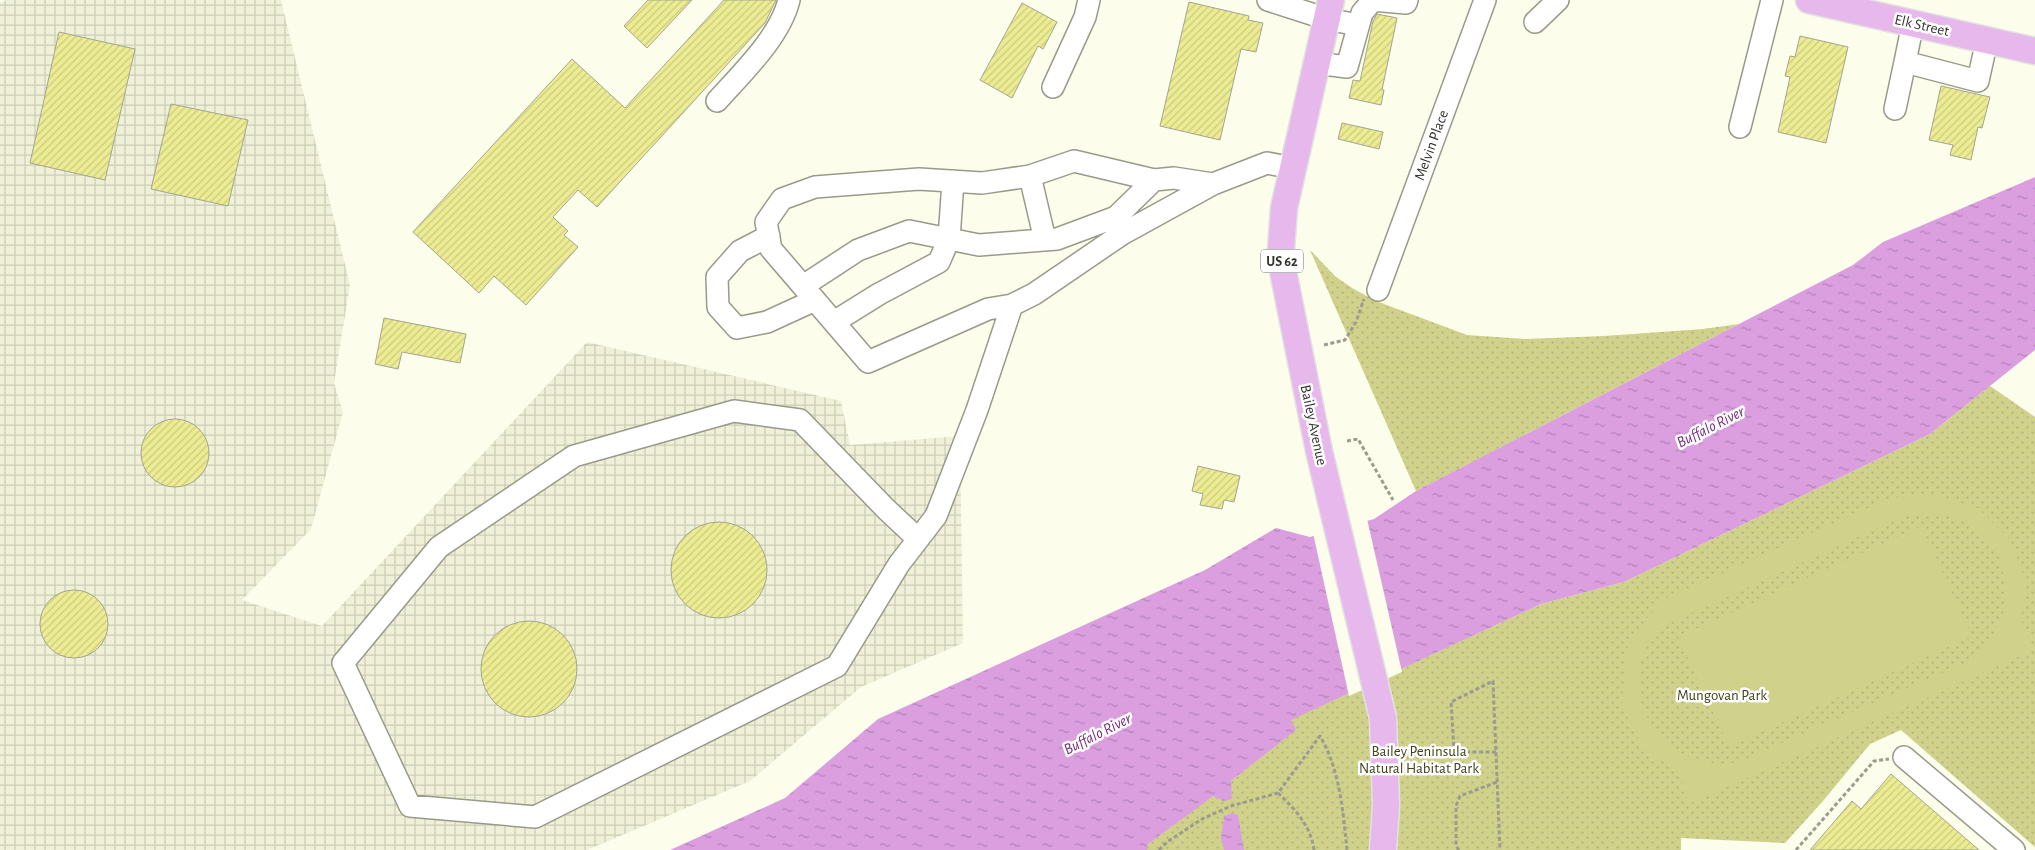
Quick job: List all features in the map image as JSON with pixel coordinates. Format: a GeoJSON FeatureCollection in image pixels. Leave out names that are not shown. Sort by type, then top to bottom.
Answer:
{"type":"FeatureCollection","features":[{"type":"Feature","properties":{"kind":"main road","name":"Elk Street"},"geometry":{"type":"LineString","coordinates":[[1809,0],[1886,8],[1913,23],[2035,51]]}},
{"type":"Feature","properties":{"kind":"main road","name":"Bailey Avenue"},"geometry":{"type":"LineString","coordinates":[[1329,9],[1292,168],[1284,208],[1281,249],[1284,276],[1319,450],[1383,718],[1386,805],[1383,850]]}},
{"type":"Feature","properties":{"kind":"street"},"geometry":{"type":"LineString","coordinates":[[717,101],[763,48],[786,10],[789,0]]}},
{"type":"Feature","properties":{"kind":"street"},"geometry":{"type":"LineString","coordinates":[[1053,87],[1085,17],[1089,0]]}},
{"type":"Feature","properties":{"kind":"street"},"geometry":{"type":"LineString","coordinates":[[1268,0],[1329,9],[1358,25]]}},
{"type":"Feature","properties":{"kind":"street"},"geometry":{"type":"LineString","coordinates":[[1316,63],[1347,67],[1362,14],[1373,0],[1406,2]]}},
{"type":"Feature","properties":{"kind":"street","name":"Melvin Place"},"geometry":{"type":"LineString","coordinates":[[1378,290],[1485,0]]}},
{"type":"Feature","properties":{"kind":"street"},"geometry":{"type":"LineString","coordinates":[[1535,22],[1558,0]]}},
{"type":"Feature","properties":{"kind":"street"},"geometry":{"type":"LineString","coordinates":[[1740,127],[1772,0]]}},
{"type":"Feature","properties":{"kind":"street"},"geometry":{"type":"LineString","coordinates":[[1896,109],[1913,23]]}},
{"type":"Feature","properties":{"kind":"street"},"geometry":{"type":"LineString","coordinates":[[1905,62],[1978,81],[1987,40]]}},
{"type":"Feature","properties":{"kind":"street"},"geometry":{"type":"LineString","coordinates":[[1213,184],[1174,178],[1154,180],[1074,161],[1030,176],[982,183],[919,179],[815,187],[782,199],[766,222],[771,248],[868,362],[988,309],[1012,305],[1034,294],[1122,234],[1213,184],[1267,163],[1292,168]]}},
{"type":"Feature","properties":{"kind":"street"},"geometry":{"type":"LineString","coordinates":[[1030,176],[1046,240]]}},
{"type":"Feature","properties":{"kind":"street"},"geometry":{"type":"LineString","coordinates":[[769,236],[740,251],[717,277],[718,307],[737,328],[767,322],[809,293],[858,250],[909,230],[979,245],[1058,240],[1116,217],[1154,180]]}},
{"type":"Feature","properties":{"kind":"street"},"geometry":{"type":"LineString","coordinates":[[834,322],[879,294],[939,262],[949,239],[954,182]]}},
{"type":"Feature","properties":{"kind":"street"},"geometry":{"type":"LineString","coordinates":[[918,538],[886,509],[800,420],[734,411],[574,456],[439,547],[343,663],[410,806],[535,817],[837,666],[899,564],[936,516],[977,410],[1012,305]]}},
{"type":"Feature","properties":{"kind":"street"},"geometry":{"type":"LineString","coordinates":[[1904,757],[2014,850]]}},
{"type":"Feature","properties":{"kind":"path"},"geometry":{"type":"LineString","coordinates":[[1324,345],[1344,340],[1356,322],[1366,294],[1378,290]]}},
{"type":"Feature","properties":{"kind":"path"},"geometry":{"type":"LineString","coordinates":[[1348,441],[1358,439],[1393,500]]}},
{"type":"Feature","properties":{"kind":"path"},"geometry":{"type":"LineString","coordinates":[[1496,752],[1463,752],[1454,749],[1451,702],[1493,681],[1495,734],[1496,752],[1500,850]]}},
{"type":"Feature","properties":{"kind":"path"},"geometry":{"type":"LineString","coordinates":[[1159,850],[1167,842],[1202,820],[1231,806],[1278,793],[1320,736],[1329,752],[1342,804],[1347,850]]}},
{"type":"Feature","properties":{"kind":"path"},"geometry":{"type":"LineString","coordinates":[[1796,850],[1874,761],[1904,757]]}},
{"type":"Feature","properties":{"kind":"path"},"geometry":{"type":"LineString","coordinates":[[1459,850],[1456,846],[1456,806],[1460,796],[1497,782]]}},
{"type":"Feature","properties":{"kind":"path"},"geometry":{"type":"LineString","coordinates":[[1278,793],[1290,804],[1306,825],[1313,840],[1314,850]]}},
{"type":"Feature","properties":{"kind":"shaded area"},"geometry":{"type":"Polygon","coordinates":[[[6,0],[281,0],[350,285],[334,383],[343,412],[311,529],[242,600],[322,626],[587,342],[841,401],[850,445],[960,436],[963,643],[861,687],[750,781],[587,850],[0,850],[0,3],[6,0]]]}},
{"type":"Feature","properties":{"kind":"green space"},"geometry":{"type":"Polygon","coordinates":[[[1310,250],[1336,277],[1376,301],[1467,335],[1525,339],[1604,336],[1703,329],[1739,324],[1416,491],[1310,250]]]}},
{"type":"Feature","properties":{"kind":"green space","name":"Mungovan Park"},"geometry":{"type":"Polygon","coordinates":[[[1990,386],[2035,417],[2035,847],[1901,730],[1870,744],[1785,843],[1681,838],[1681,850],[1147,850],[1147,845],[1213,795],[1223,801],[1231,781],[1295,730],[1290,720],[1541,604],[1624,582],[1930,434],[1990,386]]]}},
{"type":"Feature","properties":{"kind":"green space"},"geometry":{"type":"Polygon","coordinates":[[[1933,494],[1978,508],[2010,539],[2027,584],[2021,619],[2034,650],[1689,804],[1678,770],[1644,751],[1622,705],[1626,650],[1646,619],[1664,599],[1890,498],[1933,494]],[[1920,513],[1900,518],[1659,628],[1642,657],[1639,679],[1640,696],[1645,712],[1653,727],[1677,751],[1693,759],[1710,763],[1736,763],[1971,660],[1990,642],[2003,613],[2006,587],[1998,550],[1978,529],[1944,515],[1920,513]]]}},
{"type":"Feature","properties":{"kind":"green space"},"geometry":{"type":"Polygon","coordinates":[[[1921,526],[1972,636],[1729,747],[1678,637],[1921,526]]]}},
{"type":"Feature","properties":{"kind":"water","name":"Buffalo River"},"geometry":{"type":"Polygon","coordinates":[[[2035,177],[2035,350],[1930,434],[1624,582],[1541,604],[1291,720],[1296,730],[1231,781],[1232,799],[1223,801],[1213,796],[1147,845],[1147,850],[670,850],[785,798],[878,719],[1205,570],[1276,528],[1310,537],[1374,519],[1416,491],[1853,265],[1883,242],[2035,177]]]}},
{"type":"Feature","properties":{"kind":"water"},"geometry":{"type":"Polygon","coordinates":[[[1232,813],[1238,815],[1244,850],[1224,850],[1221,838],[1224,816],[1232,813]]]}},
{"type":"Feature","properties":{"kind":"pier"},"geometry":{"type":"Polygon","coordinates":[[[1367,519],[1402,672],[1349,696],[1313,533],[1367,519]]]}},
{"type":"Feature","properties":{"kind":"building"},"geometry":{"type":"Polygon","coordinates":[[[648,0],[692,0],[647,48],[624,26],[648,0]]]}},
{"type":"Feature","properties":{"kind":"building"},"geometry":{"type":"Polygon","coordinates":[[[724,0],[776,0],[765,23],[597,207],[578,190],[553,217],[568,231],[564,235],[578,247],[526,305],[494,276],[479,293],[413,232],[572,59],[625,108],[724,0]]]}},
{"type":"Feature","properties":{"kind":"building"},"geometry":{"type":"Polygon","coordinates":[[[1189,2],[1249,16],[1248,20],[1263,23],[1256,52],[1241,49],[1220,140],[1160,126],[1189,2]]]}},
{"type":"Feature","properties":{"kind":"building"},"geometry":{"type":"Polygon","coordinates":[[[1022,3],[1057,22],[1043,49],[1038,46],[1012,98],[980,80],[1022,3]]]}},
{"type":"Feature","properties":{"kind":"building"},"geometry":{"type":"Polygon","coordinates":[[[1377,14],[1397,18],[1382,90],[1384,90],[1381,105],[1349,98],[1353,80],[1360,81],[1373,21],[1377,14]]]}},
{"type":"Feature","properties":{"kind":"building"},"geometry":{"type":"Polygon","coordinates":[[[59,32],[135,49],[105,180],[30,163],[59,32]]]}},
{"type":"Feature","properties":{"kind":"building"},"geometry":{"type":"Polygon","coordinates":[[[1800,36],[1848,47],[1826,143],[1778,132],[1790,77],[1785,76],[1790,56],[1795,57],[1800,36]]]}},
{"type":"Feature","properties":{"kind":"building"},"geometry":{"type":"Polygon","coordinates":[[[1941,86],[1990,97],[1982,128],[1978,127],[1971,160],[1950,155],[1953,145],[1929,140],[1941,86]]]}},
{"type":"Feature","properties":{"kind":"building"},"geometry":{"type":"Polygon","coordinates":[[[171,104],[248,120],[228,206],[151,189],[171,104]]]}},
{"type":"Feature","properties":{"kind":"building"},"geometry":{"type":"Polygon","coordinates":[[[1342,123],[1383,132],[1379,149],[1338,139],[1342,123]]]}},
{"type":"Feature","properties":{"kind":"building"},"geometry":{"type":"Polygon","coordinates":[[[384,318],[466,334],[460,363],[402,352],[398,369],[375,364],[384,318]]]}},
{"type":"Feature","properties":{"kind":"building"},"geometry":{"type":"Polygon","coordinates":[[[182,419],[194,425],[203,434],[209,446],[207,466],[199,477],[182,487],[168,487],[151,477],[143,466],[141,446],[151,429],[162,421],[182,419]]]}},
{"type":"Feature","properties":{"kind":"building"},"geometry":{"type":"Polygon","coordinates":[[[1198,466],[1240,476],[1234,502],[1224,500],[1222,509],[1200,505],[1203,494],[1192,491],[1198,466]]]}},
{"type":"Feature","properties":{"kind":"building"},"geometry":{"type":"Polygon","coordinates":[[[719,522],[738,525],[753,536],[764,551],[767,570],[764,589],[753,604],[738,615],[719,618],[700,615],[685,604],[674,589],[671,570],[674,551],[685,536],[700,525],[719,522]]]}},
{"type":"Feature","properties":{"kind":"building"},"geometry":{"type":"Polygon","coordinates":[[[67,590],[81,590],[93,595],[103,605],[108,617],[108,631],[103,643],[93,653],[81,658],[67,658],[55,653],[45,643],[40,631],[40,617],[45,605],[55,595],[67,590]]]}},
{"type":"Feature","properties":{"kind":"building"},"geometry":{"type":"Polygon","coordinates":[[[520,621],[538,621],[556,629],[569,642],[577,660],[574,688],[556,709],[538,717],[520,717],[502,709],[489,696],[481,678],[481,660],[489,642],[502,629],[520,621]]]}},
{"type":"Feature","properties":{"kind":"building"},"geometry":{"type":"Polygon","coordinates":[[[1891,774],[1979,850],[1810,850],[1852,801],[1861,809],[1891,774]]]}},
{"type":"Feature","properties":{"kind":"park label","name":"Bailey Peninsula Natural Habitat Park"},"geometry":{"type":"Point","coordinates":[1419,760]}}]}
